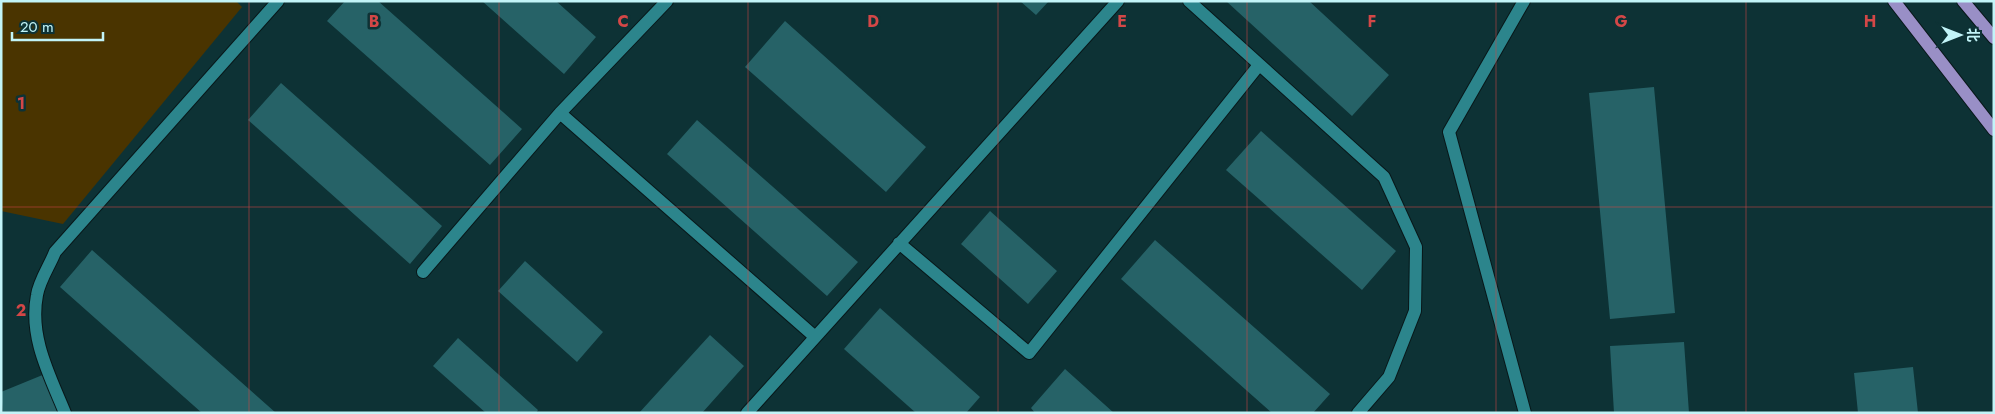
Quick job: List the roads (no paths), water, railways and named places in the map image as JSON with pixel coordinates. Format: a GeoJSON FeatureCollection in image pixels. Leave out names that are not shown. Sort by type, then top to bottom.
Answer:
{"type":"FeatureCollection","features":[{"type":"Feature","properties":{"kind":"main road"},"geometry":{"type":"LineString","coordinates":[[1894,1],[1994,130]]}},
{"type":"Feature","properties":{"kind":"main road"},"geometry":{"type":"LineString","coordinates":[[1963,1],[1994,38]]}},
{"type":"Feature","properties":{"kind":"street"},"geometry":{"type":"LineString","coordinates":[[424,272],[560,113],[668,1]]}},
{"type":"Feature","properties":{"kind":"street"},"geometry":{"type":"LineString","coordinates":[[747,413],[814,336],[1118,1]]}},
{"type":"Feature","properties":{"kind":"street"},"geometry":{"type":"LineString","coordinates":[[1189,1],[1384,177],[1416,248],[1415,311],[1388,377],[1358,413]]}},
{"type":"Feature","properties":{"kind":"street"},"geometry":{"type":"LineString","coordinates":[[1524,1],[1449,132],[1525,413]]}},
{"type":"Feature","properties":{"kind":"street"},"geometry":{"type":"LineString","coordinates":[[64,413],[41,354],[34,324],[37,293],[55,252],[272,3]]}},
{"type":"Feature","properties":{"kind":"street"},"geometry":{"type":"LineString","coordinates":[[899,243],[1029,353],[1259,65]]}},
{"type":"Feature","properties":{"kind":"street"},"geometry":{"type":"LineString","coordinates":[[560,113],[814,336]]}}]}
